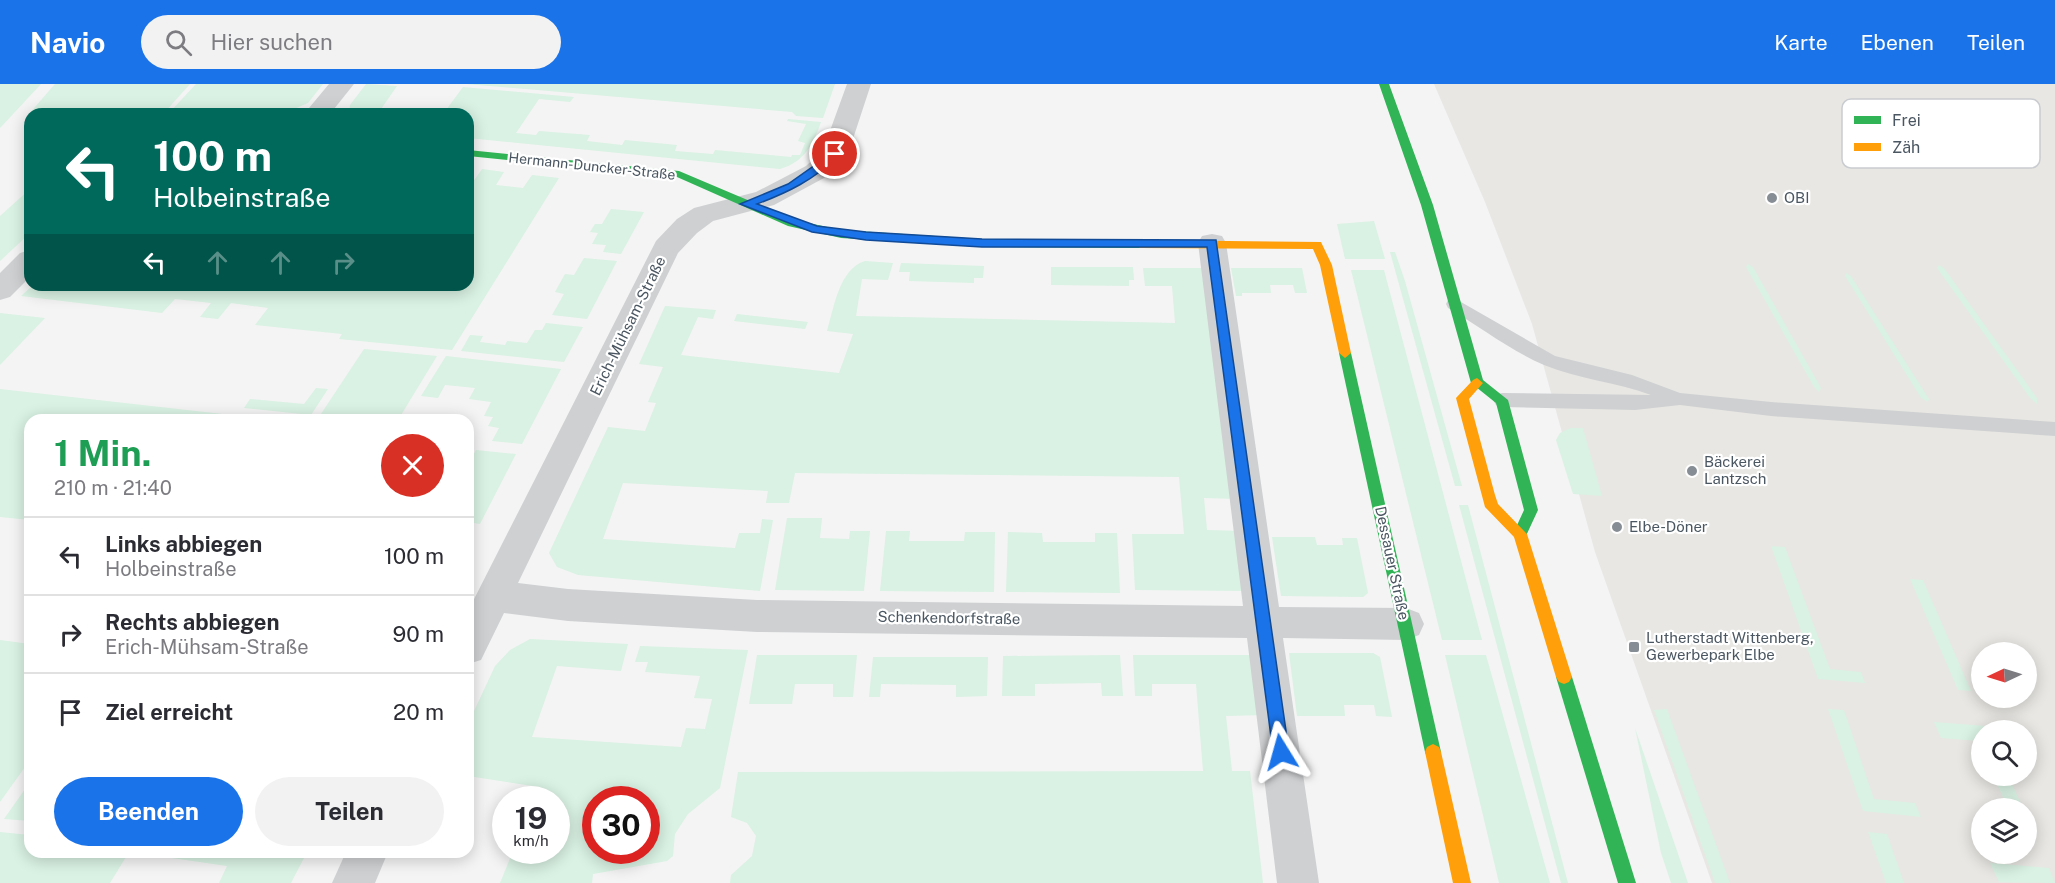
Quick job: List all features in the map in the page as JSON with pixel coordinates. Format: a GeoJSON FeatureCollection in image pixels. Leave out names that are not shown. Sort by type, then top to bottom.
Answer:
{"type":"FeatureCollection","features":[{"type":"Feature","properties":{"kind":"street"},"geometry":{"type":"LineString","coordinates":[[322,108],[342,84]]}},
{"type":"Feature","properties":{"kind":"street","name":"Erich-Mühsam-Straße"},"geometry":{"type":"LineString","coordinates":[[474,636],[666,248],[687,226],[704,214],[746,204],[792,187],[815,172],[835,154],[860,84]]}},
{"type":"Feature","properties":{"kind":"street"},"geometry":{"type":"LineString","coordinates":[[1384,84],[1412,159],[1477,383],[1502,400],[1531,510],[1520,534]]}},
{"type":"Feature","properties":{"kind":"street","name":"Hermann-Duncker-Straße"},"geometry":{"type":"LineString","coordinates":[[474,154],[679,174],[746,204],[816,230],[866,236],[982,243],[1317,245]]}},
{"type":"Feature","properties":{"kind":"street"},"geometry":{"type":"LineString","coordinates":[[1212,243],[1298,883]]}},
{"type":"Feature","properties":{"kind":"street","name":"Dessauer Straße"},"geometry":{"type":"LineString","coordinates":[[1317,245],[1326,265],[1462,883]]}},
{"type":"Feature","properties":{"kind":"street"},"geometry":{"type":"LineString","coordinates":[[0,290],[24,266]]}},
{"type":"Feature","properties":{"kind":"street"},"geometry":{"type":"LineString","coordinates":[[1477,383],[1462,398],[1488,495],[1492,507],[1520,534],[1627,883]]}},
{"type":"Feature","properties":{"kind":"street","name":"Schenkendorfstraße"},"geometry":{"type":"LineString","coordinates":[[494,596],[568,605],[757,616],[1406,624]]}},
{"type":"Feature","properties":{"kind":"street"},"geometry":{"type":"LineString","coordinates":[[353,883],[365,858]]}},
{"type":"Feature","properties":{"kind":"lane"},"geometry":{"type":"LineString","coordinates":[[1454,304],[1549,360],[1583,371],[1632,381],[1680,399]]}},
{"type":"Feature","properties":{"kind":"lane"},"geometry":{"type":"LineString","coordinates":[[1502,400],[1635,403],[1680,399],[1771,409],[2055,429]]}},
{"type":"Feature","properties":{"kind":"shaded area"},"geometry":{"type":"Polygon","coordinates":[[[1434,84],[2055,84],[2055,883],[1712,883],[1595,552],[1532,324],[1485,202],[1434,84]]]}},
{"type":"Feature","properties":{"kind":"green space"},"geometry":{"type":"Polygon","coordinates":[[[0,84],[41,84],[0,128],[0,84]]]}},
{"type":"Feature","properties":{"kind":"green space"},"geometry":{"type":"Polygon","coordinates":[[[55,84],[190,84],[168,108],[34,108],[55,84]]]}},
{"type":"Feature","properties":{"kind":"green space"},"geometry":{"type":"Polygon","coordinates":[[[196,84],[323,84],[308,103],[296,108],[174,108],[196,84]]]}},
{"type":"Feature","properties":{"kind":"green space"},"geometry":{"type":"Polygon","coordinates":[[[366,84],[397,86],[382,108],[350,108],[366,84]]]}},
{"type":"Feature","properties":{"kind":"green space"},"geometry":{"type":"Polygon","coordinates":[[[466,84],[835,84],[823,118],[796,116],[792,112],[466,84]]]}},
{"type":"Feature","properties":{"kind":"green space"},"geometry":{"type":"Polygon","coordinates":[[[463,87],[574,97],[570,102],[539,99],[516,133],[536,135],[539,131],[590,135],[587,141],[622,145],[625,140],[677,145],[675,151],[713,154],[715,150],[791,157],[800,155],[805,143],[798,141],[806,124],[787,121],[788,119],[821,122],[807,152],[795,162],[780,169],[474,139],[474,108],[447,108],[463,87]]]}},
{"type":"Feature","properties":{"kind":"green space"},"geometry":{"type":"Polygon","coordinates":[[[482,169],[504,172],[496,185],[523,188],[532,175],[559,178],[452,350],[339,339],[342,334],[255,325],[268,308],[231,303],[218,319],[200,317],[211,303],[175,299],[162,313],[21,296],[26,291],[474,291],[474,180],[482,169]]]}},
{"type":"Feature","properties":{"kind":"green space"},"geometry":{"type":"Polygon","coordinates":[[[24,194],[24,239],[0,261],[0,216],[24,194]]]}},
{"type":"Feature","properties":{"kind":"green space"},"geometry":{"type":"Polygon","coordinates":[[[611,209],[644,212],[621,254],[603,252],[606,245],[592,244],[598,233],[590,232],[595,224],[602,224],[611,209]]]}},
{"type":"Feature","properties":{"kind":"green space"},"geometry":{"type":"Polygon","coordinates":[[[1374,221],[1385,259],[1345,259],[1337,224],[1374,221]]]}},
{"type":"Feature","properties":{"kind":"green space"},"geometry":{"type":"Polygon","coordinates":[[[1390,252],[1395,252],[1405,281],[1462,486],[1455,486],[1390,252]]]}},
{"type":"Feature","properties":{"kind":"green space"},"geometry":{"type":"Polygon","coordinates":[[[584,258],[617,261],[587,319],[552,315],[564,294],[555,292],[565,274],[574,275],[584,258]]]}},
{"type":"Feature","properties":{"kind":"green space"},"geometry":{"type":"Polygon","coordinates":[[[865,261],[893,263],[888,280],[862,279],[856,316],[1175,323],[1172,286],[1145,286],[1143,268],[1207,268],[1238,499],[1204,498],[1207,530],[1241,531],[1249,591],[1135,590],[1132,534],[1184,534],[1179,477],[795,473],[789,503],[766,503],[768,491],[623,483],[603,539],[735,548],[739,533],[760,533],[762,519],[773,520],[760,591],[578,575],[557,567],[549,553],[608,427],[645,431],[656,403],[648,402],[663,367],[639,364],[665,306],[716,310],[713,319],[698,317],[681,355],[839,373],[853,334],[827,331],[843,281],[856,265],[865,261]]]}},
{"type":"Feature","properties":{"kind":"green space"},"geometry":{"type":"Polygon","coordinates":[[[901,263],[984,266],[983,278],[974,278],[974,283],[909,281],[910,272],[899,272],[901,263]]]}},
{"type":"Feature","properties":{"kind":"green space"},"geometry":{"type":"Polygon","coordinates":[[[1748,264],[1753,267],[1821,388],[1819,392],[1746,267],[1748,264]]]}},
{"type":"Feature","properties":{"kind":"green space"},"geometry":{"type":"Polygon","coordinates":[[[1939,265],[1944,268],[2037,398],[2037,404],[2030,398],[1937,268],[1939,265]]]}},
{"type":"Feature","properties":{"kind":"green space"},"geometry":{"type":"Polygon","coordinates":[[[1051,267],[1133,267],[1134,280],[1129,280],[1129,286],[1051,285],[1051,267]]]}},
{"type":"Feature","properties":{"kind":"green space"},"geometry":{"type":"Polygon","coordinates":[[[1231,268],[1302,268],[1307,293],[1295,293],[1293,285],[1270,285],[1271,293],[1242,293],[1242,296],[1236,296],[1231,268]]]}},
{"type":"Feature","properties":{"kind":"green space"},"geometry":{"type":"Polygon","coordinates":[[[1351,270],[1384,270],[1482,640],[1442,640],[1351,270]]]}},
{"type":"Feature","properties":{"kind":"green space"},"geometry":{"type":"Polygon","coordinates":[[[1846,273],[1851,276],[1929,399],[1928,402],[1921,398],[1845,276],[1846,273]]]}},
{"type":"Feature","properties":{"kind":"green space"},"geometry":{"type":"Polygon","coordinates":[[[0,313],[45,318],[0,365],[0,313]]]}},
{"type":"Feature","properties":{"kind":"green space"},"geometry":{"type":"Polygon","coordinates":[[[737,314],[808,322],[805,329],[734,321],[737,314]]]}},
{"type":"Feature","properties":{"kind":"green space"},"geometry":{"type":"Polygon","coordinates":[[[546,323],[583,327],[564,362],[461,351],[470,335],[483,336],[480,342],[505,345],[507,341],[527,343],[535,330],[542,330],[546,323]]]}},
{"type":"Feature","properties":{"kind":"green space"},"geometry":{"type":"Polygon","coordinates":[[[364,349],[437,356],[402,414],[321,414],[364,349]]]}},
{"type":"Feature","properties":{"kind":"green space"},"geometry":{"type":"Polygon","coordinates":[[[446,356],[561,369],[522,444],[492,441],[499,428],[488,426],[493,417],[484,416],[491,402],[469,399],[475,388],[445,385],[438,398],[421,396],[446,356]]]}},
{"type":"Feature","properties":{"kind":"green space"},"geometry":{"type":"Polygon","coordinates":[[[316,388],[328,389],[312,414],[244,408],[250,399],[304,404],[316,388]]]}},
{"type":"Feature","properties":{"kind":"green space"},"geometry":{"type":"Polygon","coordinates":[[[0,389],[223,414],[24,414],[24,519],[0,517],[0,389]]]}},
{"type":"Feature","properties":{"kind":"green space"},"geometry":{"type":"Polygon","coordinates":[[[1570,428],[1583,428],[1602,496],[1573,494],[1556,440],[1560,433],[1570,428]]]}},
{"type":"Feature","properties":{"kind":"green space"},"geometry":{"type":"Polygon","coordinates":[[[476,450],[516,454],[480,524],[474,523],[474,454],[476,450]]]}},
{"type":"Feature","properties":{"kind":"green space"},"geometry":{"type":"Polygon","coordinates":[[[1459,505],[1468,505],[1568,883],[1561,883],[1459,505]]]}},
{"type":"Feature","properties":{"kind":"green space"},"geometry":{"type":"Polygon","coordinates":[[[787,518],[822,518],[820,538],[849,539],[850,531],[870,531],[864,591],[775,590],[787,518]]]}},
{"type":"Feature","properties":{"kind":"green space"},"geometry":{"type":"Polygon","coordinates":[[[886,531],[910,531],[909,541],[964,541],[965,532],[995,532],[994,592],[880,591],[886,531]]]}},
{"type":"Feature","properties":{"kind":"green space"},"geometry":{"type":"Polygon","coordinates":[[[1008,532],[1042,533],[1043,542],[1095,542],[1095,533],[1117,533],[1120,593],[1006,592],[1008,532]]]}},
{"type":"Feature","properties":{"kind":"green space"},"geometry":{"type":"Polygon","coordinates":[[[1272,537],[1315,537],[1317,545],[1343,545],[1342,538],[1357,538],[1368,593],[1363,597],[1281,596],[1272,537]]]}},
{"type":"Feature","properties":{"kind":"green space"},"geometry":{"type":"Polygon","coordinates":[[[1771,546],[1785,547],[1830,669],[1861,672],[1865,683],[1818,679],[1771,546]]]}},
{"type":"Feature","properties":{"kind":"green space"},"geometry":{"type":"Polygon","coordinates":[[[1910,579],[1923,580],[1971,691],[1958,690],[1910,579]]]}},
{"type":"Feature","properties":{"kind":"green space"},"geometry":{"type":"Polygon","coordinates":[[[530,639],[628,644],[621,671],[557,666],[532,737],[681,747],[686,728],[705,729],[712,699],[694,698],[700,676],[645,672],[648,662],[635,662],[640,646],[748,650],[720,788],[688,814],[675,834],[673,856],[667,861],[660,862],[660,786],[582,786],[582,864],[650,864],[593,874],[592,883],[500,883],[508,864],[570,864],[570,786],[533,786],[474,777],[474,711],[495,666],[510,650],[530,639]]]}},
{"type":"Feature","properties":{"kind":"green space"},"geometry":{"type":"Polygon","coordinates":[[[0,640],[24,643],[24,768],[0,802],[0,640]]]}},
{"type":"Feature","properties":{"kind":"green space"},"geometry":{"type":"Polygon","coordinates":[[[1289,653],[1373,653],[1380,657],[1392,717],[1376,716],[1374,705],[1344,705],[1345,716],[1297,716],[1289,653]]]}},
{"type":"Feature","properties":{"kind":"green space"},"geometry":{"type":"Polygon","coordinates":[[[757,655],[857,655],[853,697],[833,697],[833,684],[795,684],[792,704],[749,704],[757,655]]]}},
{"type":"Feature","properties":{"kind":"green space"},"geometry":{"type":"Polygon","coordinates":[[[1120,655],[1123,696],[1102,696],[1101,683],[1035,684],[1035,696],[1002,696],[1003,656],[1120,655]]]}},
{"type":"Feature","properties":{"kind":"green space"},"geometry":{"type":"Polygon","coordinates":[[[1133,655],[1256,655],[1265,715],[1226,716],[1232,771],[1250,771],[1263,883],[730,883],[731,875],[752,856],[756,836],[747,823],[731,817],[738,772],[1203,771],[1196,684],[1152,684],[1152,696],[1135,696],[1133,655]]]}},
{"type":"Feature","properties":{"kind":"green space"},"geometry":{"type":"Polygon","coordinates":[[[1445,655],[1486,655],[1550,883],[1499,883],[1445,655]]]}},
{"type":"Feature","properties":{"kind":"green space"},"geometry":{"type":"Polygon","coordinates":[[[873,657],[988,657],[987,696],[956,697],[956,685],[881,684],[880,697],[869,697],[873,657]]]}},
{"type":"Feature","properties":{"kind":"green space"},"geometry":{"type":"Polygon","coordinates":[[[1667,709],[1730,883],[1715,883],[1654,710],[1667,709]]]}},
{"type":"Feature","properties":{"kind":"green space"},"geometry":{"type":"Polygon","coordinates":[[[1828,709],[1844,710],[1874,799],[1915,803],[1921,817],[1863,811],[1828,709]]]}},
{"type":"Feature","properties":{"kind":"green space"},"geometry":{"type":"Polygon","coordinates":[[[1934,722],[1971,725],[1971,740],[1941,738],[1934,722]]]}},
{"type":"Feature","properties":{"kind":"green space"},"geometry":{"type":"Polygon","coordinates":[[[1635,728],[1688,883],[1671,883],[1661,853],[1635,728]]]}},
{"type":"Feature","properties":{"kind":"green space"},"geometry":{"type":"Polygon","coordinates":[[[1998,786],[2013,786],[2018,798],[2003,798],[1998,786]]]}},
{"type":"Feature","properties":{"kind":"green space"},"geometry":{"type":"Polygon","coordinates":[[[24,791],[24,821],[4,819],[24,791]]]}},
{"type":"Feature","properties":{"kind":"green space"},"geometry":{"type":"Polygon","coordinates":[[[0,832],[24,834],[24,858],[125,858],[110,883],[0,883],[0,832]]]}},
{"type":"Feature","properties":{"kind":"green space"},"geometry":{"type":"Polygon","coordinates":[[[1868,832],[1887,834],[1904,883],[1886,883],[1868,832]]]}},
{"type":"Feature","properties":{"kind":"green space"},"geometry":{"type":"Polygon","coordinates":[[[172,858],[304,858],[291,883],[219,883],[227,866],[172,858]]]}},
{"type":"Feature","properties":{"kind":"green space"},"geometry":{"type":"Polygon","coordinates":[[[1990,864],[2049,868],[2055,883],[1999,882],[1990,864]]]}},
{"type":"Feature","properties":{"kind":"traffic: fast"},"geometry":{"type":"LineString","coordinates":[[1384,84],[1427,205],[1477,383],[1502,400],[1531,510],[1520,534]]}},
{"type":"Feature","properties":{"kind":"traffic: fast"},"geometry":{"type":"LineString","coordinates":[[474,154],[679,174],[792,223],[841,234],[982,243],[1140,244]]}},
{"type":"Feature","properties":{"kind":"traffic: fast"},"geometry":{"type":"LineString","coordinates":[[1345,353],[1433,752]]}},
{"type":"Feature","properties":{"kind":"traffic: fast"},"geometry":{"type":"LineString","coordinates":[[1564,677],[1627,883]]}},
{"type":"Feature","properties":{"kind":"traffic: slow"},"geometry":{"type":"LineString","coordinates":[[1140,244],[1317,245],[1326,265],[1345,353]]}},
{"type":"Feature","properties":{"kind":"traffic: slow"},"geometry":{"type":"LineString","coordinates":[[1477,383],[1462,398],[1488,495],[1492,507],[1520,534],[1564,677]]}},
{"type":"Feature","properties":{"kind":"traffic: slow"},"geometry":{"type":"LineString","coordinates":[[1433,752],[1462,883]]}},
{"type":"Feature","properties":{"kind":"place","name":"OBI"},"geometry":{"type":"Point","coordinates":[1772,198]}},
{"type":"Feature","properties":{"kind":"place","name":"Bäckerei Lantzsch"},"geometry":{"type":"Point","coordinates":[1692,471]}},
{"type":"Feature","properties":{"kind":"place","name":"Elbe-Döner"},"geometry":{"type":"Point","coordinates":[1617,527]}},
{"type":"Feature","properties":{"kind":"place","name":"Lutherstadt Wittenberg, Gewerbepark Elbe"},"geometry":{"type":"Point","coordinates":[1634,647]}},
{"type":"Feature","properties":{"kind":"route"},"geometry":{"type":"LineString","coordinates":[[835,154],[815,172],[792,187],[765,199],[746,204],[792,223],[841,234],[982,243],[1212,243],[1281,752]]}}]}
